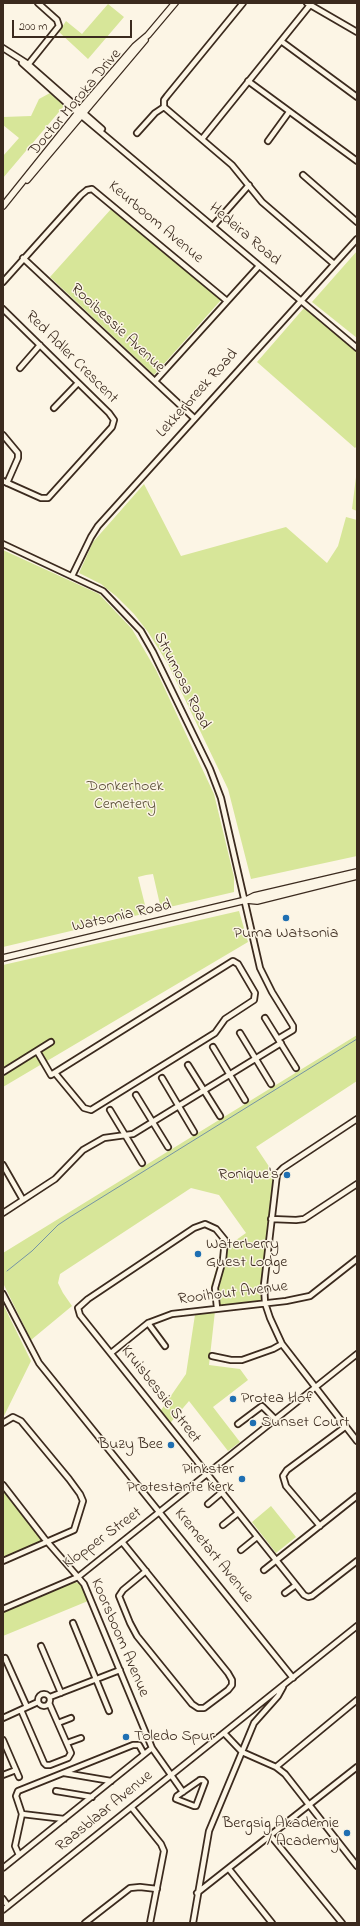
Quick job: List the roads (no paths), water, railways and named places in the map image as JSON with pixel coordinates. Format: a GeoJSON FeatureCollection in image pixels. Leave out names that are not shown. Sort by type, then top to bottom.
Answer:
{"type":"FeatureCollection","features":[{"type":"Feature","properties":{"kind":"main road","name":"Doctor Moroka Drive"},"geometry":{"type":"LineString","coordinates":[[3,206],[81,114],[135,46],[148,34],[175,3]]}},
{"type":"Feature","properties":{"kind":"main road","name":"Watsonia Road"},"geometry":{"type":"LineString","coordinates":[[3,958],[357,872]]}},
{"type":"Feature","properties":{"kind":"main road","name":"Watsonia Road"},"geometry":{"type":"LineString","coordinates":[[246,900],[257,900],[357,876]]}},
{"type":"Feature","properties":{"kind":"street"},"geometry":{"type":"LineString","coordinates":[[25,65],[59,26],[57,20],[38,3]]}},
{"type":"Feature","properties":{"kind":"street"},"geometry":{"type":"LineString","coordinates":[[243,3],[167,96],[164,100],[164,107],[232,165],[262,202],[334,264]]}},
{"type":"Feature","properties":{"kind":"street"},"geometry":{"type":"LineString","coordinates":[[202,139],[309,4],[357,32]]}},
{"type":"Feature","properties":{"kind":"street"},"geometry":{"type":"LineString","coordinates":[[281,41],[357,97]]}},
{"type":"Feature","properties":{"kind":"street","name":"Hedeira Road"},"geometry":{"type":"LineString","coordinates":[[3,48],[25,65],[357,348]]}},
{"type":"Feature","properties":{"kind":"street"},"geometry":{"type":"LineString","coordinates":[[248,81],[357,162]]}},
{"type":"Feature","properties":{"kind":"street"},"geometry":{"type":"LineString","coordinates":[[137,133],[156,113],[164,107]]}},
{"type":"Feature","properties":{"kind":"street"},"geometry":{"type":"LineString","coordinates":[[268,142],[289,112]]}},
{"type":"Feature","properties":{"kind":"street"},"geometry":{"type":"LineString","coordinates":[[303,175],[357,222]]}},
{"type":"Feature","properties":{"kind":"street"},"geometry":{"type":"LineString","coordinates":[[213,226],[248,185]]}},
{"type":"Feature","properties":{"kind":"street","name":"Keurboom Avenue"},"geometry":{"type":"LineString","coordinates":[[3,282],[81,195],[88,190],[94,190],[227,301]]}},
{"type":"Feature","properties":{"kind":"street","name":"Lekkerbreek Road"},"geometry":{"type":"LineString","coordinates":[[72,576],[94,531],[194,418],[357,239]]}},
{"type":"Feature","properties":{"kind":"street","name":"Rooibessie Avenue"},"geometry":{"type":"LineString","coordinates":[[23,258],[194,418]]}},
{"type":"Feature","properties":{"kind":"street"},"geometry":{"type":"LineString","coordinates":[[155,381],[259,266]]}},
{"type":"Feature","properties":{"kind":"street","name":"Red Adler Crescent"},"geometry":{"type":"LineString","coordinates":[[3,309],[112,417],[114,423],[48,498],[41,498],[5,482]]}},
{"type":"Feature","properties":{"kind":"street"},"geometry":{"type":"LineString","coordinates":[[20,368],[40,345]]}},
{"type":"Feature","properties":{"kind":"street"},"geometry":{"type":"LineString","coordinates":[[54,408],[78,383]]}},
{"type":"Feature","properties":{"kind":"street"},"geometry":{"type":"LineString","coordinates":[[3,435],[17,450],[18,454],[18,458],[5,482]]}},
{"type":"Feature","properties":{"kind":"street","name":"Strumosa Road"},"geometry":{"type":"LineString","coordinates":[[3,544],[98,588],[107,595],[138,627],[153,652],[217,786],[246,900],[260,968],[272,992],[293,1026],[293,1030],[279,1041]]}},
{"type":"Feature","properties":{"kind":"street"},"geometry":{"type":"LineString","coordinates":[[37,1051],[51,1076],[55,1073],[230,962],[235,961],[238,964],[255,993],[254,1000],[225,1019],[216,1033],[91,1110],[84,1108],[55,1073]]}},
{"type":"Feature","properties":{"kind":"street"},"geometry":{"type":"LineString","coordinates":[[265,1018],[296,1068]]}},
{"type":"Feature","properties":{"kind":"street"},"geometry":{"type":"LineString","coordinates":[[240,1033],[270,1084]]}},
{"type":"Feature","properties":{"kind":"street"},"geometry":{"type":"LineString","coordinates":[[3,1213],[55,1179],[83,1150],[108,1136],[134,1134],[256,1059],[279,1041]]}},
{"type":"Feature","properties":{"kind":"street"},"geometry":{"type":"LineString","coordinates":[[3,1072],[51,1042]]}},
{"type":"Feature","properties":{"kind":"street"},"geometry":{"type":"LineString","coordinates":[[213,1047],[245,1100]]}},
{"type":"Feature","properties":{"kind":"street"},"geometry":{"type":"LineString","coordinates":[[188,1065],[220,1116]]}},
{"type":"Feature","properties":{"kind":"street"},"geometry":{"type":"LineString","coordinates":[[162,1078],[194,1132]]}},
{"type":"Feature","properties":{"kind":"street"},"geometry":{"type":"LineString","coordinates":[[136,1095],[168,1147]]}},
{"type":"Feature","properties":{"kind":"street"},"geometry":{"type":"LineString","coordinates":[[110,1110],[142,1163]]}},
{"type":"Feature","properties":{"kind":"street"},"geometry":{"type":"LineString","coordinates":[[357,1119],[279,1172],[275,1184],[264,1286],[265,1303],[282,1344],[357,1441]]}},
{"type":"Feature","properties":{"kind":"street"},"geometry":{"type":"LineString","coordinates":[[3,1165],[23,1200]]}},
{"type":"Feature","properties":{"kind":"street"},"geometry":{"type":"LineString","coordinates":[[271,1219],[304,1219],[357,1184]]}},
{"type":"Feature","properties":{"kind":"street","name":"Kruisbessie Street"},"geometry":{"type":"LineString","coordinates":[[218,1308],[215,1288],[223,1260],[225,1240],[216,1229],[205,1224],[197,1226],[80,1304],[78,1311],[206,1475],[304,1595],[308,1597],[312,1596],[357,1561]]}},
{"type":"Feature","properties":{"kind":"street","name":"Rooihout Avenue"},"geometry":{"type":"LineString","coordinates":[[111,1353],[148,1324],[172,1314],[310,1296],[357,1259]]}},
{"type":"Feature","properties":{"kind":"street","name":"Kremetart Avenue"},"geometry":{"type":"LineString","coordinates":[[3,1294],[40,1363],[293,1678]]}},
{"type":"Feature","properties":{"kind":"street"},"geometry":{"type":"LineString","coordinates":[[148,1324],[165,1346]]}},
{"type":"Feature","properties":{"kind":"street"},"geometry":{"type":"LineString","coordinates":[[212,1356],[231,1360],[242,1360],[273,1349],[282,1344]]}},
{"type":"Feature","properties":{"kind":"street","name":"Klopper Street"},"geometry":{"type":"LineString","coordinates":[[3,1608],[78,1577],[123,1543],[357,1354]]}},
{"type":"Feature","properties":{"kind":"street"},"geometry":{"type":"LineString","coordinates":[[238,1424],[262,1406],[276,1420]]}},
{"type":"Feature","properties":{"kind":"street"},"geometry":{"type":"LineString","coordinates":[[3,1423],[11,1417],[15,1417],[21,1421],[82,1498],[83,1505],[76,1528],[71,1532],[3,1561]]}},
{"type":"Feature","properties":{"kind":"street"},"geometry":{"type":"LineString","coordinates":[[320,1526],[286,1486],[284,1476],[287,1470],[345,1427]]}},
{"type":"Feature","properties":{"kind":"street","name":"Koorsboom Avenue"},"geometry":{"type":"LineString","coordinates":[[3,1486],[84,1584],[152,1748],[183,1792]]}},
{"type":"Feature","properties":{"kind":"street"},"geometry":{"type":"LineString","coordinates":[[208,1504],[221,1493]]}},
{"type":"Feature","properties":{"kind":"street"},"geometry":{"type":"LineString","coordinates":[[264,1570],[357,1496]]}},
{"type":"Feature","properties":{"kind":"street"},"geometry":{"type":"LineString","coordinates":[[223,1525],[238,1513]]}},
{"type":"Feature","properties":{"kind":"street"},"geometry":{"type":"LineString","coordinates":[[241,1550],[257,1537]]}},
{"type":"Feature","properties":{"kind":"street"},"geometry":{"type":"LineString","coordinates":[[123,1543],[146,1571],[232,1680],[228,1690],[208,1706],[201,1709],[192,1704],[137,1636],[119,1596],[123,1590],[146,1571]]}},
{"type":"Feature","properties":{"kind":"street"},"geometry":{"type":"LineString","coordinates":[[285,1593],[296,1585]]}},
{"type":"Feature","properties":{"kind":"street"},"geometry":{"type":"LineString","coordinates":[[73,1623],[109,1711]]}},
{"type":"Feature","properties":{"kind":"street","name":"Raasblaar Avenue"},"geometry":{"type":"LineString","coordinates":[[3,1910],[357,1626]]}},
{"type":"Feature","properties":{"kind":"street"},"geometry":{"type":"LineString","coordinates":[[41,1646],[60,1693]]}},
{"type":"Feature","properties":{"kind":"street"},"geometry":{"type":"LineString","coordinates":[[5,1658],[27,1707]]}},
{"type":"Feature","properties":{"kind":"street"},"geometry":{"type":"LineString","coordinates":[[50,1697],[120,1670]]}},
{"type":"Feature","properties":{"kind":"street"},"geometry":{"type":"LineString","coordinates":[[193,1923],[209,1831],[254,1723],[278,1696],[285,1684]]}},
{"type":"Feature","properties":{"kind":"street"},"geometry":{"type":"LineString","coordinates":[[38,1702],[38,1697],[41,1694],[45,1693],[50,1697]]}},
{"type":"Feature","properties":{"kind":"street"},"geometry":{"type":"LineString","coordinates":[[21,1710],[45,1764],[50,1765],[70,1756],[71,1751],[50,1703],[50,1697]]}},
{"type":"Feature","properties":{"kind":"street"},"geometry":{"type":"LineString","coordinates":[[276,1768],[357,1700]]}},
{"type":"Feature","properties":{"kind":"street"},"geometry":{"type":"LineString","coordinates":[[3,1718],[38,1702]]}},
{"type":"Feature","properties":{"kind":"street"},"geometry":{"type":"LineString","coordinates":[[38,1702],[45,1706],[50,1703]]}},
{"type":"Feature","properties":{"kind":"street"},"geometry":{"type":"LineString","coordinates":[[58,1723],[71,1718]]}},
{"type":"Feature","properties":{"kind":"street"},"geometry":{"type":"LineString","coordinates":[[224,1733],[242,1752],[276,1768],[285,1774],[357,1866]]}},
{"type":"Feature","properties":{"kind":"street"},"geometry":{"type":"LineString","coordinates":[[67,1744],[81,1738]]}},
{"type":"Feature","properties":{"kind":"street"},"geometry":{"type":"LineString","coordinates":[[3,1740],[5,1749],[19,1778]]}},
{"type":"Feature","properties":{"kind":"street"},"geometry":{"type":"LineString","coordinates":[[19,1855],[14,1846],[22,1814],[16,1796],[18,1791],[136,1744],[139,1745],[144,1754]]}},
{"type":"Feature","properties":{"kind":"street"},"geometry":{"type":"LineString","coordinates":[[3,1868],[152,1748]]}},
{"type":"Feature","properties":{"kind":"street"},"geometry":{"type":"LineString","coordinates":[[197,1893],[357,1767]]}},
{"type":"Feature","properties":{"kind":"street"},"geometry":{"type":"LineString","coordinates":[[3,1775],[16,1770]]}},
{"type":"Feature","properties":{"kind":"street"},"geometry":{"type":"LineString","coordinates":[[64,1773],[111,1781]]}},
{"type":"Feature","properties":{"kind":"street"},"geometry":{"type":"LineString","coordinates":[[200,1780],[205,1782],[195,1806],[176,1798],[176,1796],[183,1792],[200,1780]]}},
{"type":"Feature","properties":{"kind":"street"},"geometry":{"type":"LineString","coordinates":[[56,1791],[92,1797]]}},
{"type":"Feature","properties":{"kind":"street"},"geometry":{"type":"LineString","coordinates":[[132,1808],[164,1849],[164,1859],[150,1923]]}},
{"type":"Feature","properties":{"kind":"street"},"geometry":{"type":"LineString","coordinates":[[22,1814],[64,1819]]}},
{"type":"Feature","properties":{"kind":"street"},"geometry":{"type":"LineString","coordinates":[[271,1836],[342,1923]]}},
{"type":"Feature","properties":{"kind":"street"},"geometry":{"type":"LineString","coordinates":[[228,1869],[272,1923]]}},
{"type":"Feature","properties":{"kind":"street"},"geometry":{"type":"LineString","coordinates":[[86,1923],[130,1888],[140,1887],[157,1889]]}},
{"type":"Feature","properties":{"kind":"street"},"geometry":{"type":"LineString","coordinates":[[3,1899],[8,1906]]}},
{"type":"Feature","properties":{"kind":"waterway"},"geometry":{"type":"LineString","coordinates":[[7,1271],[32,1251],[58,1225],[70,1217],[357,1039]]}},
{"type":"Feature","properties":{"kind":"place","name":"Puma Watsonia"},"geometry":{"type":"Point","coordinates":[286,918]}},
{"type":"Feature","properties":{"kind":"place","name":"Ronique's"},"geometry":{"type":"Point","coordinates":[287,1175]}},
{"type":"Feature","properties":{"kind":"place","name":"Waterberry Guest Lodge"},"geometry":{"type":"Point","coordinates":[198,1254]}},
{"type":"Feature","properties":{"kind":"place","name":"Protea Hof"},"geometry":{"type":"Point","coordinates":[233,1399]}},
{"type":"Feature","properties":{"kind":"place","name":"Sunset Court"},"geometry":{"type":"Point","coordinates":[253,1423]}},
{"type":"Feature","properties":{"kind":"place","name":"Buzy Bee"},"geometry":{"type":"Point","coordinates":[171,1445]}},
{"type":"Feature","properties":{"kind":"place","name":"Pinkster Protestante Kerk"},"geometry":{"type":"Point","coordinates":[242,1479]}},
{"type":"Feature","properties":{"kind":"place","name":"Toledo Spur"},"geometry":{"type":"Point","coordinates":[126,1737]}},
{"type":"Feature","properties":{"kind":"place","name":"Bergsig Akademie / Academy"},"geometry":{"type":"Point","coordinates":[347,1833]}},
{"type":"Feature","properties":{"kind":"park label","name":"Donkerhoek Cemetery"},"geometry":{"type":"Point","coordinates":[125,796]}}]}
